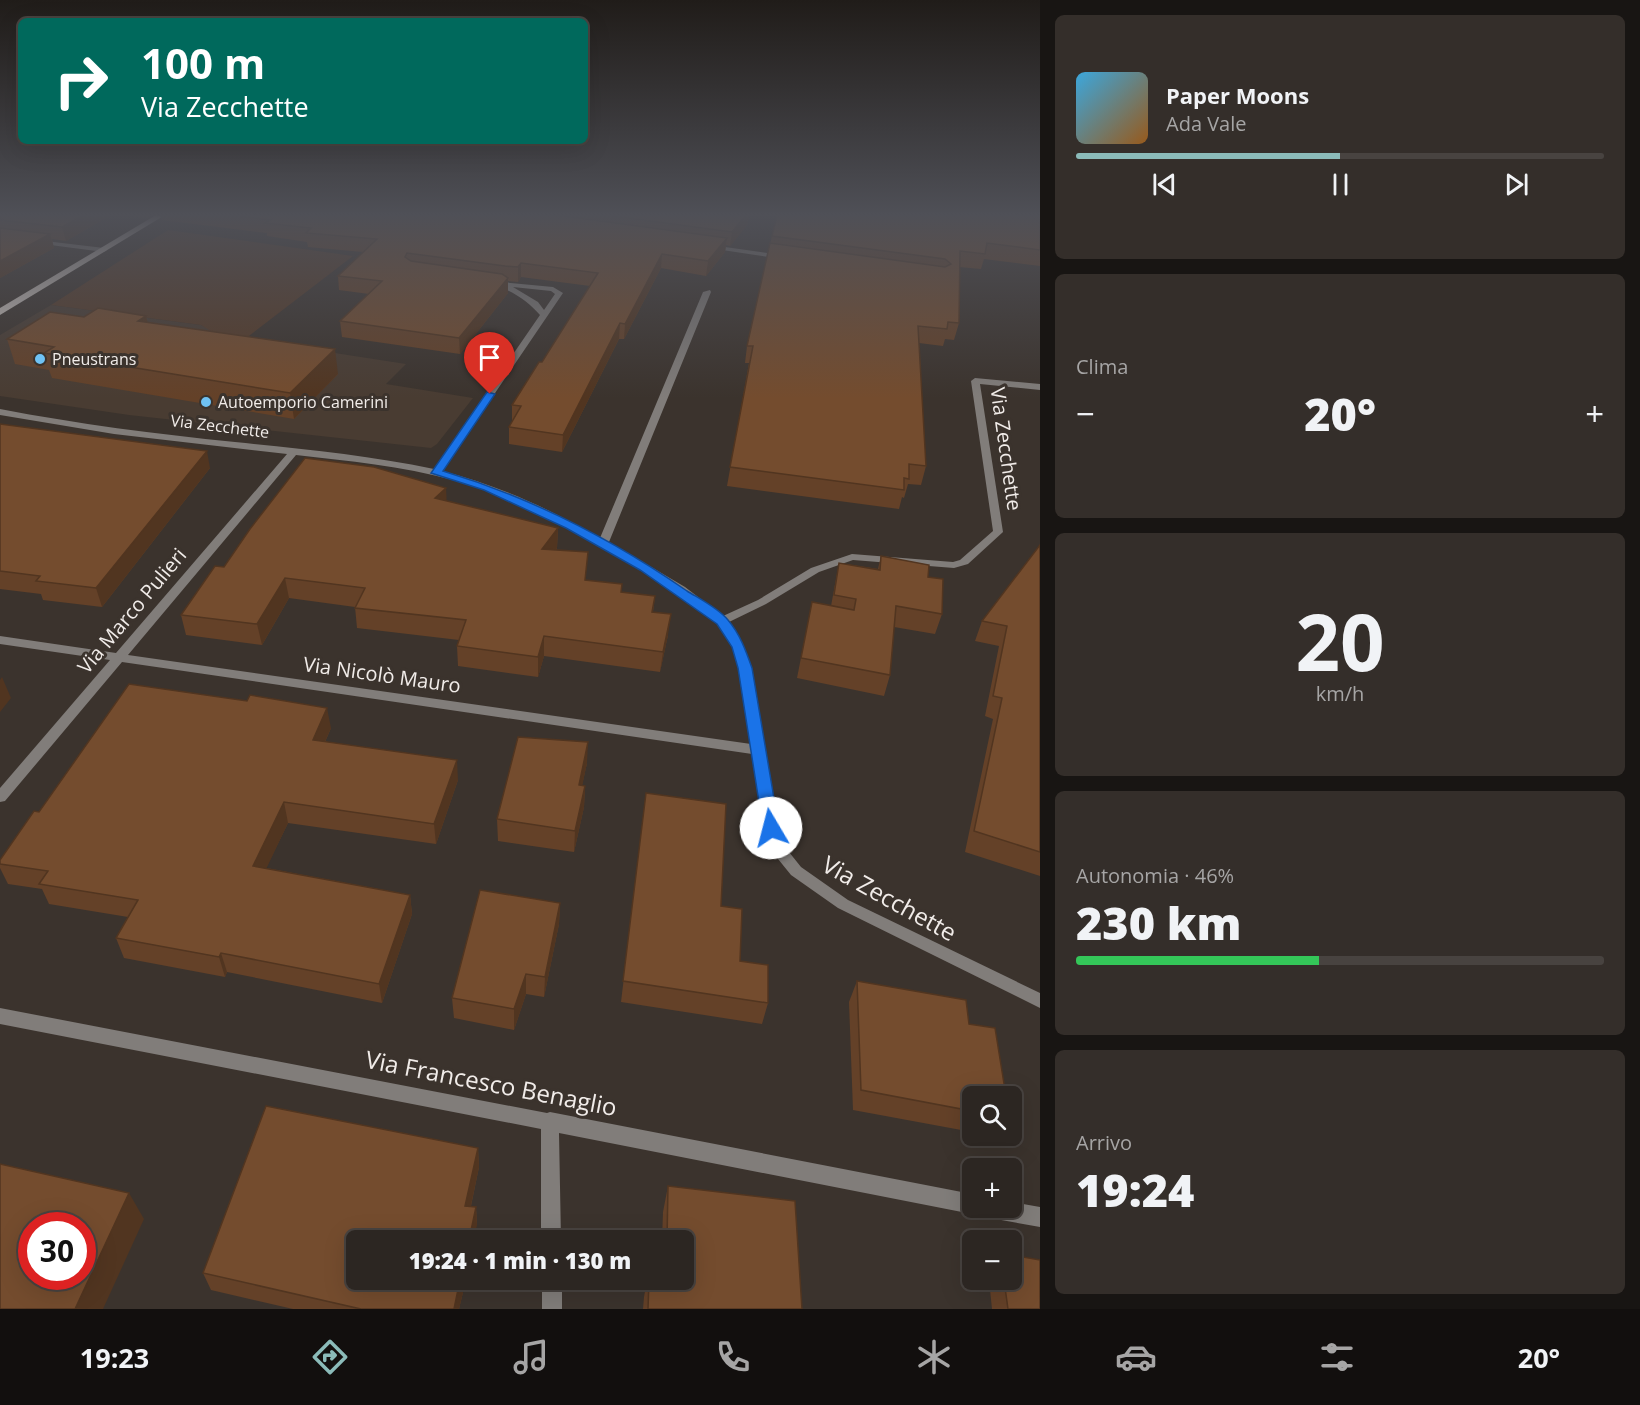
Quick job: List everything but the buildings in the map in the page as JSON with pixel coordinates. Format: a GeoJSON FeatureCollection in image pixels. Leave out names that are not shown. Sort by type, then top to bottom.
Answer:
{"type":"FeatureCollection","features":[{"type":"Feature","properties":{"kind":"main road"},"geometry":{"type":"LineString","coordinates":[[0,312],[60,276]]}},
{"type":"Feature","properties":{"kind":"street"},"geometry":{"type":"LineString","coordinates":[[436,473],[559,293],[553,289],[482,282]]}},
{"type":"Feature","properties":{"kind":"street"},"geometry":{"type":"LineString","coordinates":[[505,285],[535,304],[544,315]]}},
{"type":"Feature","properties":{"kind":"street"},"geometry":{"type":"LineString","coordinates":[[603,543],[707,292]]}},
{"type":"Feature","properties":{"kind":"street","name":"Via Zecchette"},"geometry":{"type":"LineString","coordinates":[[722,621],[762,602],[815,570],[852,557],[954,565],[964,562],[998,532],[975,381],[1040,387]]}},
{"type":"Feature","properties":{"kind":"street","name":"Via Zecchette"},"geometry":{"type":"LineString","coordinates":[[0,412],[75,426],[366,460],[436,473],[488,488],[517,500],[603,543],[684,592],[722,621],[738,647],[745,668],[771,828],[779,850],[796,871],[843,904],[1040,1001]]}},
{"type":"Feature","properties":{"kind":"street","name":"Via Marco Pulieri"},"geometry":{"type":"LineString","coordinates":[[0,797],[294,452]]}},
{"type":"Feature","properties":{"kind":"street","name":"Via Nicolò Mauro"},"geometry":{"type":"LineString","coordinates":[[0,640],[759,750]]}},
{"type":"Feature","properties":{"kind":"street","name":"Via Francesco Benaglio"},"geometry":{"type":"LineString","coordinates":[[0,1016],[962,1202]]}},
{"type":"Feature","properties":{"kind":"street"},"geometry":{"type":"LineString","coordinates":[[550,1121],[551,1230]]}},
{"type":"Feature","properties":{"kind":"street"},"geometry":{"type":"LineString","coordinates":[[1022,1214],[1040,1217]]}},
{"type":"Feature","properties":{"kind":"street"},"geometry":{"type":"LineString","coordinates":[[552,1290],[552,1309]]}},
{"type":"Feature","properties":{"kind":"shaded area"},"geometry":{"type":"Polygon","coordinates":[[[96,276],[327,276],[245,339],[214,333],[201,325],[51,305],[96,276]]]}},
{"type":"Feature","properties":{"kind":"shaded area"},"geometry":{"type":"Polygon","coordinates":[[[51,305],[201,325],[225,336],[406,364],[386,384],[473,398],[437,444],[431,448],[129,415],[0,396],[0,335],[51,305]]]}},
{"type":"Feature","properties":{"kind":"place","name":"Pneustrans"},"geometry":{"type":"Point","coordinates":[40,359]}},
{"type":"Feature","properties":{"kind":"place","name":"Autoemporio Camerini"},"geometry":{"type":"Point","coordinates":[206,402]}},
{"type":"Feature","properties":{"kind":"route"},"geometry":{"type":"LineString","coordinates":[[490,394],[436,473],[488,488],[571,526],[684,592],[722,621],[738,647],[745,668],[771,828]]}}]}
